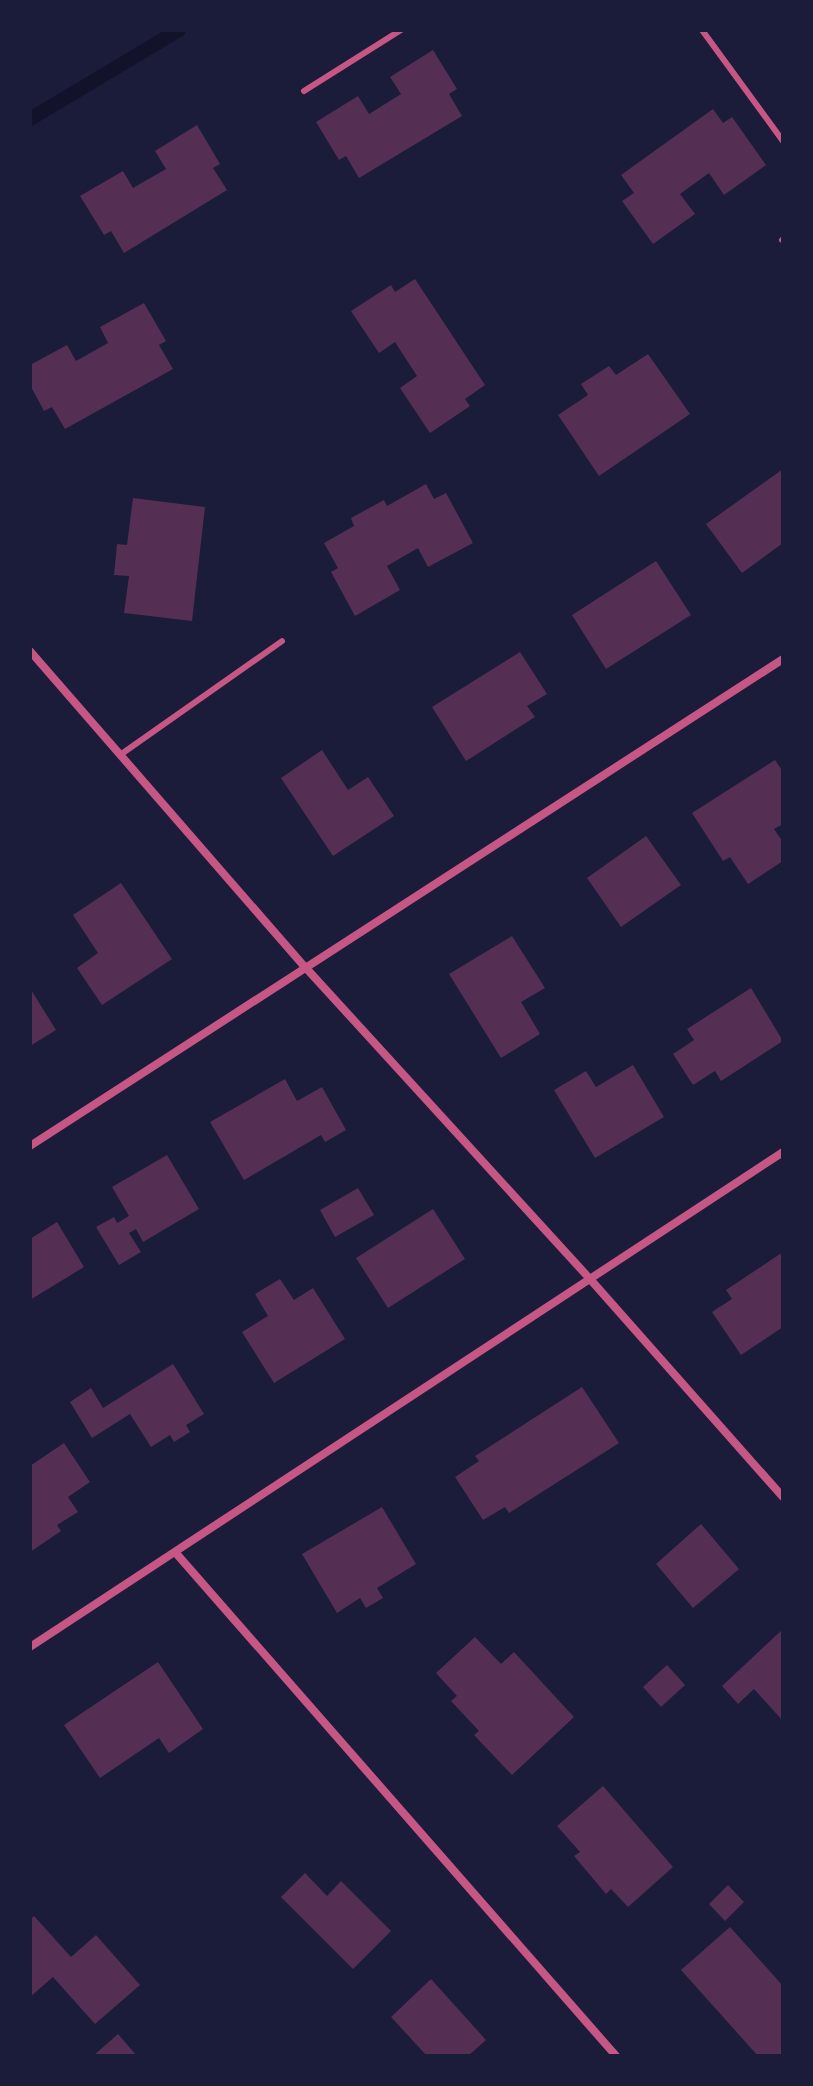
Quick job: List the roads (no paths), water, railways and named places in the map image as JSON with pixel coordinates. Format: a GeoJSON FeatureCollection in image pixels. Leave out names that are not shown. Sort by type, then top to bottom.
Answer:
{"type":"FeatureCollection","features":[{"type":"Feature","properties":{"kind":"street"},"geometry":{"type":"LineString","coordinates":[[30,651],[306,968],[590,1279],[783,1497]]}},
{"type":"Feature","properties":{"kind":"street"},"geometry":{"type":"LineString","coordinates":[[30,1146],[783,659]]}},
{"type":"Feature","properties":{"kind":"street"},"geometry":{"type":"LineString","coordinates":[[30,1647],[783,1152]]}},
{"type":"Feature","properties":{"kind":"street"},"geometry":{"type":"LineString","coordinates":[[175,1552],[616,2056]]}},
{"type":"Feature","properties":{"kind":"lane"},"geometry":{"type":"LineString","coordinates":[[304,91],[401,30]]}},
{"type":"Feature","properties":{"kind":"lane"},"geometry":{"type":"LineString","coordinates":[[702,30],[783,141]]}},
{"type":"Feature","properties":{"kind":"lane"},"geometry":{"type":"LineString","coordinates":[[120,755],[282,641]]}},
{"type":"Feature","properties":{"kind":"waterway"},"geometry":{"type":"LineString","coordinates":[[30,119],[179,30]]}}]}
